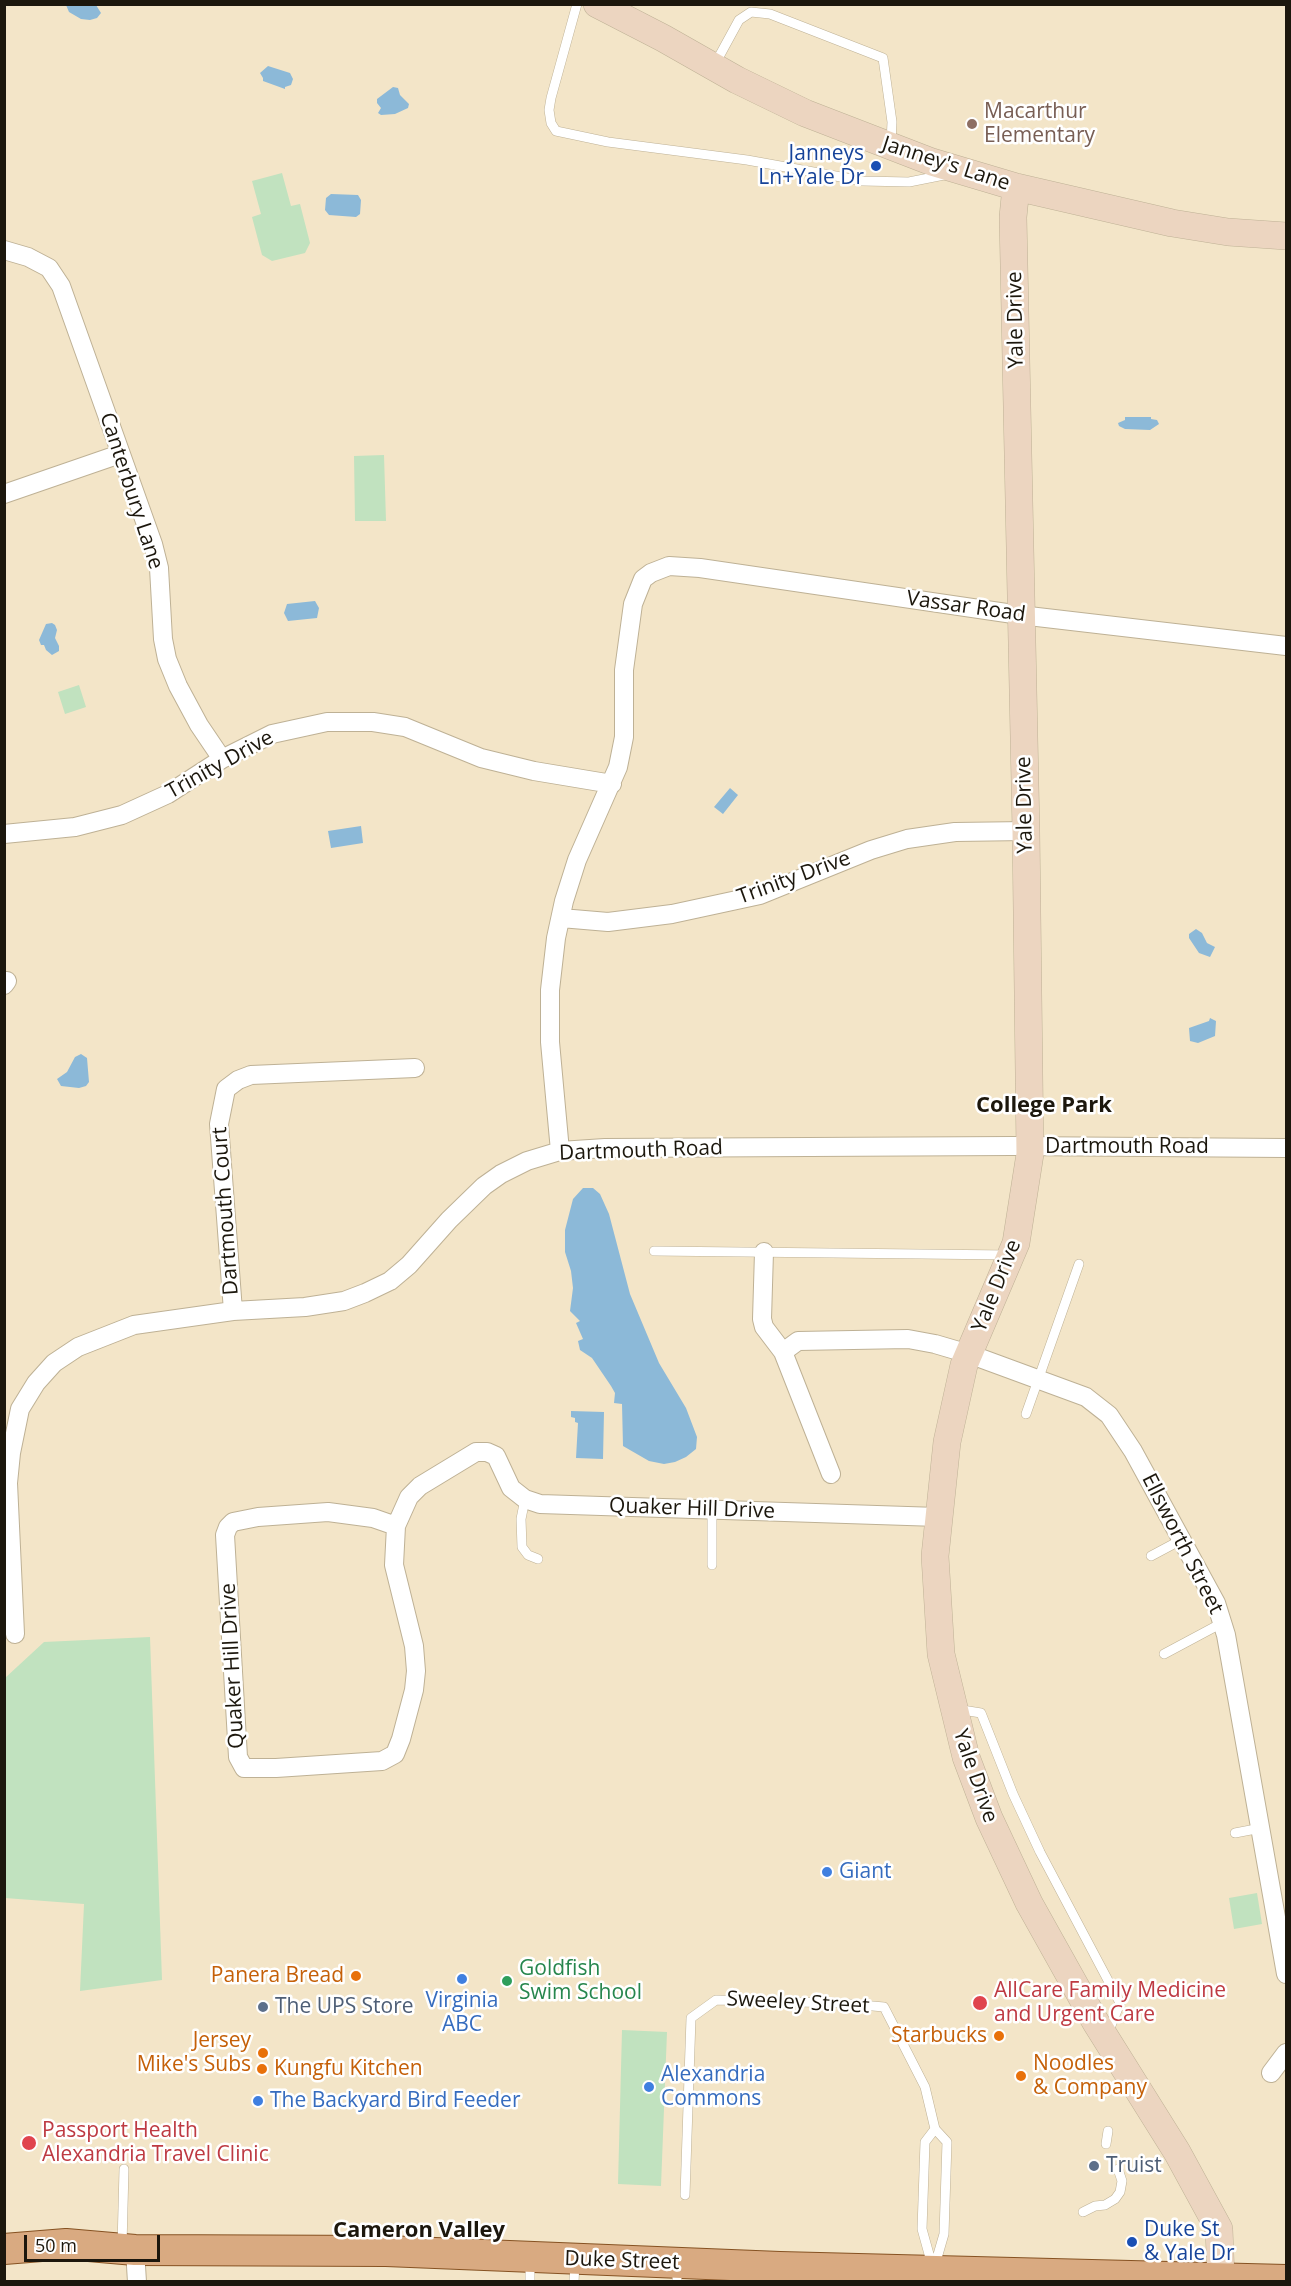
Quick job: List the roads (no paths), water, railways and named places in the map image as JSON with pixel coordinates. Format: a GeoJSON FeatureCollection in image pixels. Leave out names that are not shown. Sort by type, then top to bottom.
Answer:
{"type":"FeatureCollection","features":[{"type":"Feature","properties":{"kind":"main road","name":"Duke Street"},"geometry":{"type":"LineString","coordinates":[[4,2228],[44,2234],[66,2244]]}},
{"type":"Feature","properties":{"kind":"main road","name":"Duke Street"},"geometry":{"type":"LineString","coordinates":[[4,2249],[66,2244],[129,2249],[386,2251],[530,2270],[575,2271],[636,2267],[677,2272],[1287,2280]]}},
{"type":"Feature","properties":{"kind":"street","name":"Janney's Lane"},"geometry":{"type":"LineString","coordinates":[[597,4],[714,67],[805,112],[891,147],[958,170],[1016,187],[1172,223],[1228,232],[1287,236]]}},
{"type":"Feature","properties":{"kind":"street","name":"Yale Drive"},"geometry":{"type":"LineString","coordinates":[[1016,187],[1013,217],[1026,831],[1029,1146],[1019,1229],[1011,1255],[964,1365],[947,1442],[935,1556],[941,1654],[969,1767],[989,1818],[1029,1903],[1106,2038],[1177,2152],[1219,2229],[1221,2280]]}},
{"type":"Feature","properties":{"kind":"street","name":"Canterbury Lane"},"geometry":{"type":"LineString","coordinates":[[4,250],[27,257],[49,268],[61,286],[159,568],[163,639],[167,659],[178,686],[199,725],[222,759]]}},
{"type":"Feature","properties":{"kind":"street"},"geometry":{"type":"LineString","coordinates":[[4,494],[120,454]]}},
{"type":"Feature","properties":{"kind":"street","name":"Vassar Road"},"geometry":{"type":"LineString","coordinates":[[612,784],[624,737],[624,670],[633,604],[643,579],[659,568],[669,566],[700,568],[1020,615],[1287,646]]}},
{"type":"Feature","properties":{"kind":"street","name":"Trinity Drive"},"geometry":{"type":"LineString","coordinates":[[4,834],[75,827],[122,815],[168,794],[222,759],[272,734],[327,722],[373,722],[405,727],[481,758],[534,771],[612,784]]}},
{"type":"Feature","properties":{"kind":"street"},"geometry":{"type":"LineString","coordinates":[[560,1151],[550,1042],[550,990],[556,938],[564,901],[583,844],[612,784]]}},
{"type":"Feature","properties":{"kind":"street","name":"Trinity Drive"},"geometry":{"type":"LineString","coordinates":[[561,918],[608,922],[672,914],[760,895],[871,850],[907,839],[955,832],[1026,831]]}},
{"type":"Feature","properties":{"kind":"street","name":"Dartmouth Court"},"geometry":{"type":"LineString","coordinates":[[233,1311],[219,1124],[226,1089],[238,1080],[251,1075],[415,1068]]}},
{"type":"Feature","properties":{"kind":"street","name":"Dartmouth Road"},"geometry":{"type":"LineString","coordinates":[[15,1634],[8,1483],[15,1428],[21,1409],[36,1383],[54,1363],[78,1347],[102,1336],[145,1323],[233,1311],[305,1307],[344,1301],[390,1281],[410,1265],[449,1220],[484,1186],[501,1174],[527,1161],[560,1151],[604,1148],[1029,1146],[1287,1148]]}},
{"type":"Feature","properties":{"kind":"street"},"geometry":{"type":"LineString","coordinates":[[764,1252],[762,1318],[764,1327],[783,1352],[831,1474]]}},
{"type":"Feature","properties":{"kind":"street","name":"Ellsworth Street"},"geometry":{"type":"LineString","coordinates":[[783,1352],[798,1341],[908,1339],[935,1344],[969,1354],[1086,1397],[1109,1415],[1133,1451],[1216,1603],[1222,1623],[1287,1974]]}},
{"type":"Feature","properties":{"kind":"street","name":"Quaker Hill Drive"},"geometry":{"type":"LineString","coordinates":[[396,1526],[373,1518],[328,1512],[258,1517],[233,1522],[228,1527],[225,1535],[238,1757],[244,1768],[382,1761],[395,1754],[414,1690],[416,1671],[414,1646],[394,1565],[396,1526],[410,1497],[420,1486],[432,1476],[476,1452],[488,1452],[496,1456],[511,1488],[525,1499],[540,1504],[938,1517]]}},
{"type":"Feature","properties":{"kind":"street"},"geometry":{"type":"LineString","coordinates":[[1271,2073],[1287,2053]]}},
{"type":"Feature","properties":{"kind":"street"},"geometry":{"type":"LineString","coordinates":[[129,2249],[137,2282]]}},
{"type":"Feature","properties":{"kind":"lane"},"geometry":{"type":"LineString","coordinates":[[577,4],[549,110],[551,123],[556,130],[608,142],[747,160],[863,181],[909,182],[958,170]]}},
{"type":"Feature","properties":{"kind":"lane"},"geometry":{"type":"LineString","coordinates":[[714,67],[739,20],[751,12],[770,14],[883,57],[892,122],[891,147]]}},
{"type":"Feature","properties":{"kind":"lane"},"geometry":{"type":"LineString","coordinates":[[654,1251],[1011,1255]]}},
{"type":"Feature","properties":{"kind":"lane"},"geometry":{"type":"LineString","coordinates":[[1026,1414],[1080,1264]]}},
{"type":"Feature","properties":{"kind":"lane"},"geometry":{"type":"LineString","coordinates":[[525,1499],[521,1519],[522,1547],[528,1555],[538,1559]]}},
{"type":"Feature","properties":{"kind":"lane"},"geometry":{"type":"LineString","coordinates":[[712,1510],[712,1565]]}},
{"type":"Feature","properties":{"kind":"lane"},"geometry":{"type":"LineString","coordinates":[[1151,1556],[1181,1540]]}},
{"type":"Feature","properties":{"kind":"lane"},"geometry":{"type":"LineString","coordinates":[[1164,1654],[1222,1623]]}},
{"type":"Feature","properties":{"kind":"lane"},"geometry":{"type":"LineString","coordinates":[[1235,1833],[1261,1828]]}},
{"type":"Feature","properties":{"kind":"lane","name":"Sweeley Street"},"geometry":{"type":"LineString","coordinates":[[685,2195],[691,2018],[716,2000],[839,2003],[884,2007],[925,2087],[935,2128],[947,2142],[944,2234],[934,2276]]}},
{"type":"Feature","properties":{"kind":"lane"},"geometry":{"type":"LineString","coordinates":[[934,2276],[922,2229],[925,2142],[935,2128]]}},
{"type":"Feature","properties":{"kind":"lane"},"geometry":{"type":"LineString","coordinates":[[1106,2144],[1108,2131]]}},
{"type":"Feature","properties":{"kind":"lane"},"geometry":{"type":"LineString","coordinates":[[124,2169],[129,2249]]}},
{"type":"Feature","properties":{"kind":"lane"},"geometry":{"type":"LineString","coordinates":[[1083,2212],[1095,2206],[1106,2205],[1115,2199],[1120,2192],[1122,2181],[1118,2169]]}},
{"type":"Feature","properties":{"kind":"water"},"geometry":{"type":"Polygon","coordinates":[[[66,5],[96,5],[101,13],[97,18],[81,19],[69,12],[66,5]]]}},
{"type":"Feature","properties":{"kind":"water"},"geometry":{"type":"Polygon","coordinates":[[[268,66],[290,73],[293,79],[291,85],[285,89],[263,81],[260,73],[268,66]]]}},
{"type":"Feature","properties":{"kind":"water"},"geometry":{"type":"Polygon","coordinates":[[[393,87],[398,88],[400,95],[409,104],[408,108],[395,114],[381,115],[378,113],[381,108],[377,99],[393,87]]]}},
{"type":"Feature","properties":{"kind":"water"},"geometry":{"type":"Polygon","coordinates":[[[331,194],[358,195],[361,200],[360,214],[356,217],[329,215],[325,210],[326,198],[331,194]]]}},
{"type":"Feature","properties":{"kind":"water"},"geometry":{"type":"Polygon","coordinates":[[[1125,417],[1151,417],[1159,424],[1150,430],[1125,429],[1118,423],[1125,420],[1125,417]]]}},
{"type":"Feature","properties":{"kind":"water"},"geometry":{"type":"Polygon","coordinates":[[[315,601],[319,608],[317,618],[288,621],[284,613],[287,604],[315,601]]]}},
{"type":"Feature","properties":{"kind":"water"},"geometry":{"type":"Polygon","coordinates":[[[52,623],[57,630],[55,638],[59,651],[52,655],[39,640],[46,624],[52,623]]]}},
{"type":"Feature","properties":{"kind":"water"},"geometry":{"type":"Polygon","coordinates":[[[730,788],[738,795],[723,814],[714,807],[730,788]]]}},
{"type":"Feature","properties":{"kind":"water"},"geometry":{"type":"Polygon","coordinates":[[[361,826],[363,843],[331,848],[328,831],[361,826]]]}},
{"type":"Feature","properties":{"kind":"water"},"geometry":{"type":"Polygon","coordinates":[[[1196,929],[1202,933],[1207,943],[1215,947],[1210,957],[1199,953],[1189,938],[1189,934],[1196,929]]]}},
{"type":"Feature","properties":{"kind":"water"},"geometry":{"type":"Polygon","coordinates":[[[1210,1018],[1216,1021],[1215,1036],[1198,1043],[1190,1041],[1189,1028],[1209,1021],[1210,1018]]]}},
{"type":"Feature","properties":{"kind":"water"},"geometry":{"type":"Polygon","coordinates":[[[81,1054],[87,1058],[89,1082],[86,1086],[79,1088],[61,1086],[57,1079],[67,1072],[75,1057],[81,1054]]]}},
{"type":"Feature","properties":{"kind":"water"},"geometry":{"type":"Polygon","coordinates":[[[583,1188],[593,1188],[600,1194],[609,1214],[630,1294],[659,1363],[686,1408],[697,1437],[696,1449],[675,1462],[664,1464],[649,1461],[623,1446],[622,1404],[614,1403],[615,1393],[611,1386],[592,1358],[580,1350],[578,1341],[583,1339],[576,1323],[580,1321],[570,1311],[573,1288],[565,1252],[565,1230],[573,1199],[583,1188]]]}},
{"type":"Feature","properties":{"kind":"water"},"geometry":{"type":"Polygon","coordinates":[[[571,1411],[604,1412],[603,1459],[576,1458],[578,1423],[575,1422],[575,1418],[571,1417],[571,1411]]]}},
{"type":"Feature","properties":{"kind":"place","name":"Macarthur Elementary"},"geometry":{"type":"Point","coordinates":[972,124]}},
{"type":"Feature","properties":{"kind":"place","name":"Janneys Ln+Yale Dr"},"geometry":{"type":"Point","coordinates":[876,166]}},
{"type":"Feature","properties":{"kind":"place","name":"Giant"},"geometry":{"type":"Point","coordinates":[827,1872]}},
{"type":"Feature","properties":{"kind":"place","name":"Panera Bread"},"geometry":{"type":"Point","coordinates":[356,1976]}},
{"type":"Feature","properties":{"kind":"place","name":"Virginia ABC"},"geometry":{"type":"Point","coordinates":[462,1979]}},
{"type":"Feature","properties":{"kind":"place","name":"Goldfish Swim School"},"geometry":{"type":"Point","coordinates":[507,1981]}},
{"type":"Feature","properties":{"kind":"place","name":"AllCare Family Medicine and Urgent Care"},"geometry":{"type":"Point","coordinates":[980,2003]}},
{"type":"Feature","properties":{"kind":"place","name":"The UPS Store"},"geometry":{"type":"Point","coordinates":[263,2007]}},
{"type":"Feature","properties":{"kind":"place","name":"Starbucks"},"geometry":{"type":"Point","coordinates":[999,2036]}},
{"type":"Feature","properties":{"kind":"place","name":"Jersey Mike's Subs"},"geometry":{"type":"Point","coordinates":[263,2053]}},
{"type":"Feature","properties":{"kind":"place","name":"Kungfu Kitchen"},"geometry":{"type":"Point","coordinates":[262,2069]}},
{"type":"Feature","properties":{"kind":"place","name":"Noodles & Company"},"geometry":{"type":"Point","coordinates":[1021,2076]}},
{"type":"Feature","properties":{"kind":"place","name":"Alexandria Commons"},"geometry":{"type":"Point","coordinates":[649,2087]}},
{"type":"Feature","properties":{"kind":"place","name":"The Backyard Bird Feeder"},"geometry":{"type":"Point","coordinates":[258,2101]}},
{"type":"Feature","properties":{"kind":"place","name":"Passport Health Alexandria Travel Clinic"},"geometry":{"type":"Point","coordinates":[29,2143]}},
{"type":"Feature","properties":{"kind":"place","name":"Truist"},"geometry":{"type":"Point","coordinates":[1094,2166]}},
{"type":"Feature","properties":{"kind":"place","name":"Duke St & Yale Dr"},"geometry":{"type":"Point","coordinates":[1132,2242]}},
{"type":"Feature","properties":{"kind":"district","name":"College Park"},"geometry":{"type":"Point","coordinates":[1044,1106]}},
{"type":"Feature","properties":{"kind":"district","name":"Cameron Valley"},"geometry":{"type":"Point","coordinates":[419,2231]}}]}
